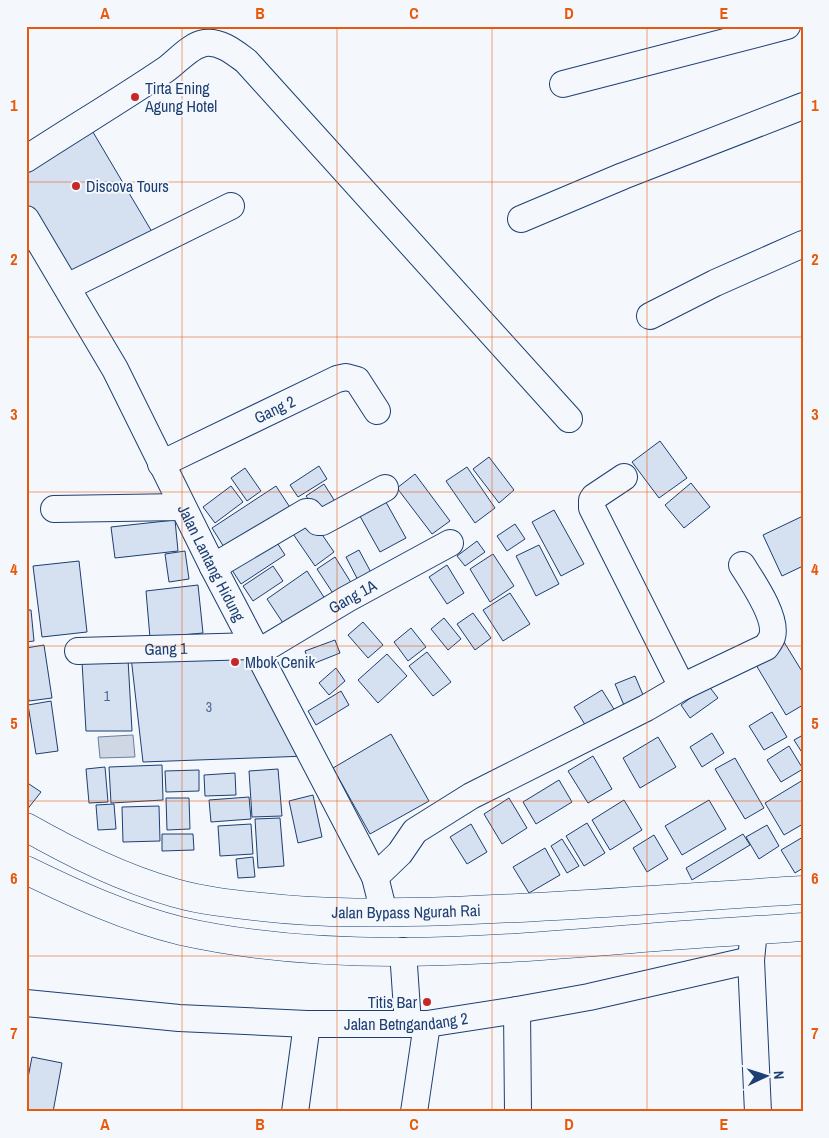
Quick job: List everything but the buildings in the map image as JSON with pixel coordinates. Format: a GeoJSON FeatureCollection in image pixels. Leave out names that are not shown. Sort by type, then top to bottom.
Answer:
{"type":"FeatureCollection","features":[{"type":"Feature","properties":{"kind":"highway","name":"Jalan Bypass Ngurah Rai"},"geometry":{"type":"LineString","coordinates":[[26,827],[113,872],[176,893],[229,904],[279,909],[335,913],[507,909],[803,890]]}},
{"type":"Feature","properties":{"kind":"highway"},"geometry":{"type":"LineString","coordinates":[[26,870],[110,907],[181,931],[249,943],[349,951],[501,949],[803,927]]}},
{"type":"Feature","properties":{"kind":"street"},"geometry":{"type":"LineString","coordinates":[[563,84],[787,26]]}},
{"type":"Feature","properties":{"kind":"street"},"geometry":{"type":"LineString","coordinates":[[797,26],[803,36]]}},
{"type":"Feature","properties":{"kind":"street"},"geometry":{"type":"LineString","coordinates":[[26,158],[166,69],[190,36],[207,43],[228,48],[246,61],[569,418]]}},
{"type":"Feature","properties":{"kind":"street"},"geometry":{"type":"LineString","coordinates":[[521,219],[623,176],[803,106]]}},
{"type":"Feature","properties":{"kind":"street"},"geometry":{"type":"LineString","coordinates":[[67,287],[231,206]]}},
{"type":"Feature","properties":{"kind":"street","name":"Jalan Lantang Hidung"},"geometry":{"type":"LineString","coordinates":[[26,218],[115,369],[182,507],[376,877],[384,913]]}},
{"type":"Feature","properties":{"kind":"street"},"geometry":{"type":"LineString","coordinates":[[650,316],[715,283],[803,244]]}},
{"type":"Feature","properties":{"kind":"street","name":"Gang 2"},"geometry":{"type":"LineString","coordinates":[[161,464],[337,379],[346,377],[357,380],[377,411]]}},
{"type":"Feature","properties":{"kind":"street"},"geometry":{"type":"LineString","coordinates":[[624,477],[594,498],[592,500],[592,508],[682,687]]}},
{"type":"Feature","properties":{"kind":"street"},"geometry":{"type":"LineString","coordinates":[[213,567],[306,512],[309,512],[318,522],[322,522],[385,488]]}},
{"type":"Feature","properties":{"kind":"street"},"geometry":{"type":"LineString","coordinates":[[54,509],[182,507]]}},
{"type":"Feature","properties":{"kind":"street","name":"Gang 1A"},"geometry":{"type":"LineString","coordinates":[[256,649],[450,544]]}},
{"type":"Feature","properties":{"kind":"street"},"geometry":{"type":"LineString","coordinates":[[376,877],[400,853],[415,831],[471,796],[646,708],[682,687],[766,647],[772,637],[770,614],[742,565]]}},
{"type":"Feature","properties":{"kind":"street","name":"Gang 1"},"geometry":{"type":"LineString","coordinates":[[78,651],[256,649]]}},
{"type":"Feature","properties":{"kind":"street"},"geometry":{"type":"LineString","coordinates":[[754,930],[751,960],[758,1112]]}},
{"type":"Feature","properties":{"kind":"street"},"geometry":{"type":"LineString","coordinates":[[403,951],[417,1024],[414,1112]]}},
{"type":"Feature","properties":{"kind":"street","name":"Jalan Betngandang 2"},"geometry":{"type":"LineString","coordinates":[[26,1003],[179,1018],[307,1024],[417,1024],[517,1010],[588,997],[751,960]]}},
{"type":"Feature","properties":{"kind":"street"},"geometry":{"type":"LineString","coordinates":[[517,1010],[518,1112]]}},
{"type":"Feature","properties":{"kind":"street"},"geometry":{"type":"LineString","coordinates":[[295,1112],[307,1024]]}},
{"type":"Feature","properties":{"kind":"shaded area"},"geometry":{"type":"Polygon","coordinates":[[[133,735],[135,757],[100,758],[98,737],[133,735]]]}},
{"type":"Feature","properties":{"kind":"place","name":"Tirta Ening Agung Hotel"},"geometry":{"type":"Point","coordinates":[135,97]}},
{"type":"Feature","properties":{"kind":"place","name":"Discova Tours"},"geometry":{"type":"Point","coordinates":[76,186]}},
{"type":"Feature","properties":{"kind":"place","name":"Mbok Cenik"},"geometry":{"type":"Point","coordinates":[235,662]}},
{"type":"Feature","properties":{"kind":"place","name":"Titis Bar"},"geometry":{"type":"Point","coordinates":[427,1002]}}]}
